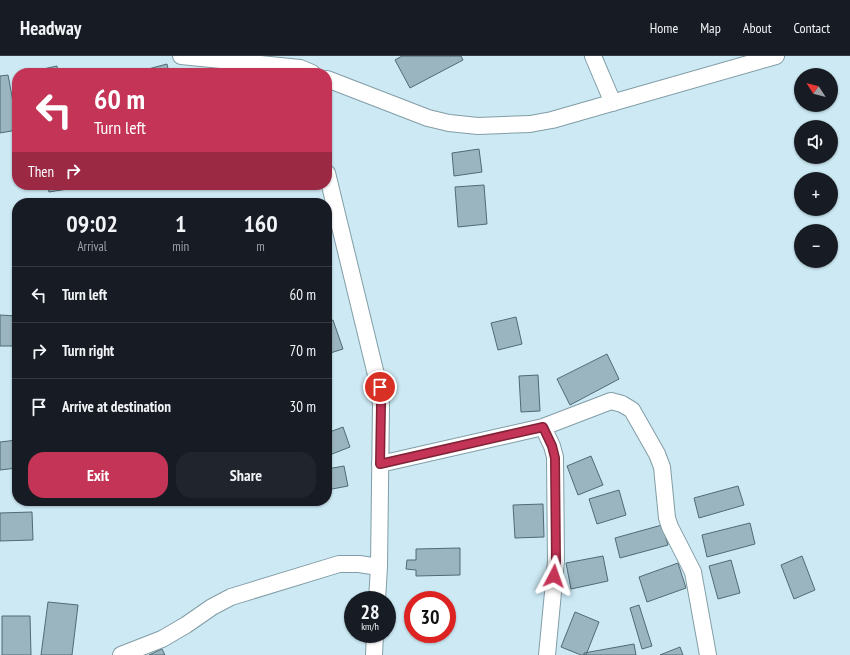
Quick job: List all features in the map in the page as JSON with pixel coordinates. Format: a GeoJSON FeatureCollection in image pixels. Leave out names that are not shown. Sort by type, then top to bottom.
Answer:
{"type":"FeatureCollection","features":[{"type":"Feature","properties":{"kind":"street"},"geometry":{"type":"LineString","coordinates":[[181,56],[303,68]]}},
{"type":"Feature","properties":{"kind":"street"},"geometry":{"type":"LineString","coordinates":[[593,56],[614,102]]}},
{"type":"Feature","properties":{"kind":"street"},"geometry":{"type":"LineString","coordinates":[[332,81],[428,118],[449,123],[478,126],[530,124],[552,120],[776,56]]}},
{"type":"Feature","properties":{"kind":"street"},"geometry":{"type":"LineString","coordinates":[[331,190],[380,387],[380,567],[378,591]]}},
{"type":"Feature","properties":{"kind":"street"},"geometry":{"type":"LineString","coordinates":[[380,464],[543,427],[611,401],[622,404],[632,410],[657,454],[662,467],[667,518],[670,527],[693,572],[708,655]]}},
{"type":"Feature","properties":{"kind":"street"},"geometry":{"type":"LineString","coordinates":[[543,427],[552,446],[555,458],[556,561],[547,655]]}},
{"type":"Feature","properties":{"kind":"street"},"geometry":{"type":"LineString","coordinates":[[121,655],[162,639],[212,607],[231,597],[339,564],[359,564],[380,567]]}},
{"type":"Feature","properties":{"kind":"street"},"geometry":{"type":"LineString","coordinates":[[374,655],[375,643]]}},
{"type":"Feature","properties":{"kind":"building"},"geometry":{"type":"Polygon","coordinates":[[[402,56],[461,56],[463,60],[410,88],[395,60],[402,56]]]}},
{"type":"Feature","properties":{"kind":"building"},"geometry":{"type":"Polygon","coordinates":[[[167,64],[168,68],[152,68],[167,64]]]}},
{"type":"Feature","properties":{"kind":"building"},"geometry":{"type":"Polygon","coordinates":[[[8,75],[12,96],[12,131],[0,133],[0,76],[8,75]]]}},
{"type":"Feature","properties":{"kind":"building"},"geometry":{"type":"Polygon","coordinates":[[[479,149],[482,172],[454,176],[452,153],[479,149]]]}},
{"type":"Feature","properties":{"kind":"building"},"geometry":{"type":"Polygon","coordinates":[[[484,185],[487,224],[458,227],[455,187],[484,185]]]}},
{"type":"Feature","properties":{"kind":"building"},"geometry":{"type":"Polygon","coordinates":[[[48,190],[62,190],[49,192],[48,190]]]}},
{"type":"Feature","properties":{"kind":"building"},"geometry":{"type":"Polygon","coordinates":[[[0,315],[12,316],[12,346],[0,346],[0,315]]]}},
{"type":"Feature","properties":{"kind":"building"},"geometry":{"type":"Polygon","coordinates":[[[516,317],[522,344],[498,350],[491,323],[516,317]]]}},
{"type":"Feature","properties":{"kind":"building"},"geometry":{"type":"Polygon","coordinates":[[[332,320],[343,349],[332,352],[332,320]]]}},
{"type":"Feature","properties":{"kind":"building"},"geometry":{"type":"Polygon","coordinates":[[[607,354],[619,379],[570,405],[557,379],[607,354]]]}},
{"type":"Feature","properties":{"kind":"building"},"geometry":{"type":"Polygon","coordinates":[[[538,375],[540,411],[521,412],[519,376],[538,375]]]}},
{"type":"Feature","properties":{"kind":"building"},"geometry":{"type":"Polygon","coordinates":[[[343,427],[350,447],[332,454],[332,431],[343,427]]]}},
{"type":"Feature","properties":{"kind":"building"},"geometry":{"type":"Polygon","coordinates":[[[12,441],[12,469],[0,470],[0,442],[12,441]]]}},
{"type":"Feature","properties":{"kind":"building"},"geometry":{"type":"Polygon","coordinates":[[[591,456],[603,485],[578,495],[567,466],[591,456]]]}},
{"type":"Feature","properties":{"kind":"building"},"geometry":{"type":"Polygon","coordinates":[[[344,466],[348,486],[332,489],[332,468],[344,466]]]}},
{"type":"Feature","properties":{"kind":"building"},"geometry":{"type":"Polygon","coordinates":[[[738,486],[744,505],[699,518],[694,498],[738,486]]]}},
{"type":"Feature","properties":{"kind":"building"},"geometry":{"type":"Polygon","coordinates":[[[619,490],[626,515],[597,524],[589,499],[619,490]]]}},
{"type":"Feature","properties":{"kind":"building"},"geometry":{"type":"Polygon","coordinates":[[[543,504],[544,537],[515,538],[513,505],[543,504]]]}},
{"type":"Feature","properties":{"kind":"building"},"geometry":{"type":"Polygon","coordinates":[[[32,512],[33,540],[0,541],[0,513],[32,512]]]}},
{"type":"Feature","properties":{"kind":"building"},"geometry":{"type":"Polygon","coordinates":[[[750,523],[755,544],[707,557],[702,535],[750,523]]]}},
{"type":"Feature","properties":{"kind":"building"},"geometry":{"type":"Polygon","coordinates":[[[662,525],[668,545],[620,558],[615,538],[662,525]]]}},
{"type":"Feature","properties":{"kind":"building"},"geometry":{"type":"Polygon","coordinates":[[[460,548],[460,575],[416,576],[416,570],[406,569],[407,560],[416,560],[416,549],[460,548]]]}},
{"type":"Feature","properties":{"kind":"building"},"geometry":{"type":"Polygon","coordinates":[[[603,556],[608,581],[571,589],[566,563],[603,556]]]}},
{"type":"Feature","properties":{"kind":"building"},"geometry":{"type":"Polygon","coordinates":[[[802,556],[815,590],[794,599],[781,565],[802,556]]]}},
{"type":"Feature","properties":{"kind":"building"},"geometry":{"type":"Polygon","coordinates":[[[731,560],[740,593],[718,599],[709,566],[731,560]]]}},
{"type":"Feature","properties":{"kind":"building"},"geometry":{"type":"Polygon","coordinates":[[[678,563],[686,588],[647,602],[639,577],[678,563]]]}},
{"type":"Feature","properties":{"kind":"building"},"geometry":{"type":"Polygon","coordinates":[[[48,602],[78,605],[72,655],[41,655],[48,602]]]}},
{"type":"Feature","properties":{"kind":"building"},"geometry":{"type":"Polygon","coordinates":[[[639,605],[652,646],[642,649],[630,608],[639,605]]]}},
{"type":"Feature","properties":{"kind":"building"},"geometry":{"type":"Polygon","coordinates":[[[575,612],[599,622],[586,655],[581,655],[561,647],[575,612]]]}},
{"type":"Feature","properties":{"kind":"building"},"geometry":{"type":"Polygon","coordinates":[[[2,616],[30,616],[31,655],[2,655],[2,616]]]}},
{"type":"Feature","properties":{"kind":"building"},"geometry":{"type":"Polygon","coordinates":[[[634,644],[636,655],[584,655],[584,653],[634,644]]]}},
{"type":"Feature","properties":{"kind":"building"},"geometry":{"type":"Polygon","coordinates":[[[680,647],[683,655],[660,655],[680,647]]]}},
{"type":"Feature","properties":{"kind":"building"},"geometry":{"type":"Polygon","coordinates":[[[162,649],[165,655],[149,655],[162,649]]]}},
{"type":"Feature","properties":{"kind":"route"},"geometry":{"type":"LineString","coordinates":[[380,387],[380,464],[543,427],[552,446],[555,458],[556,561],[554,576]]}}]}
